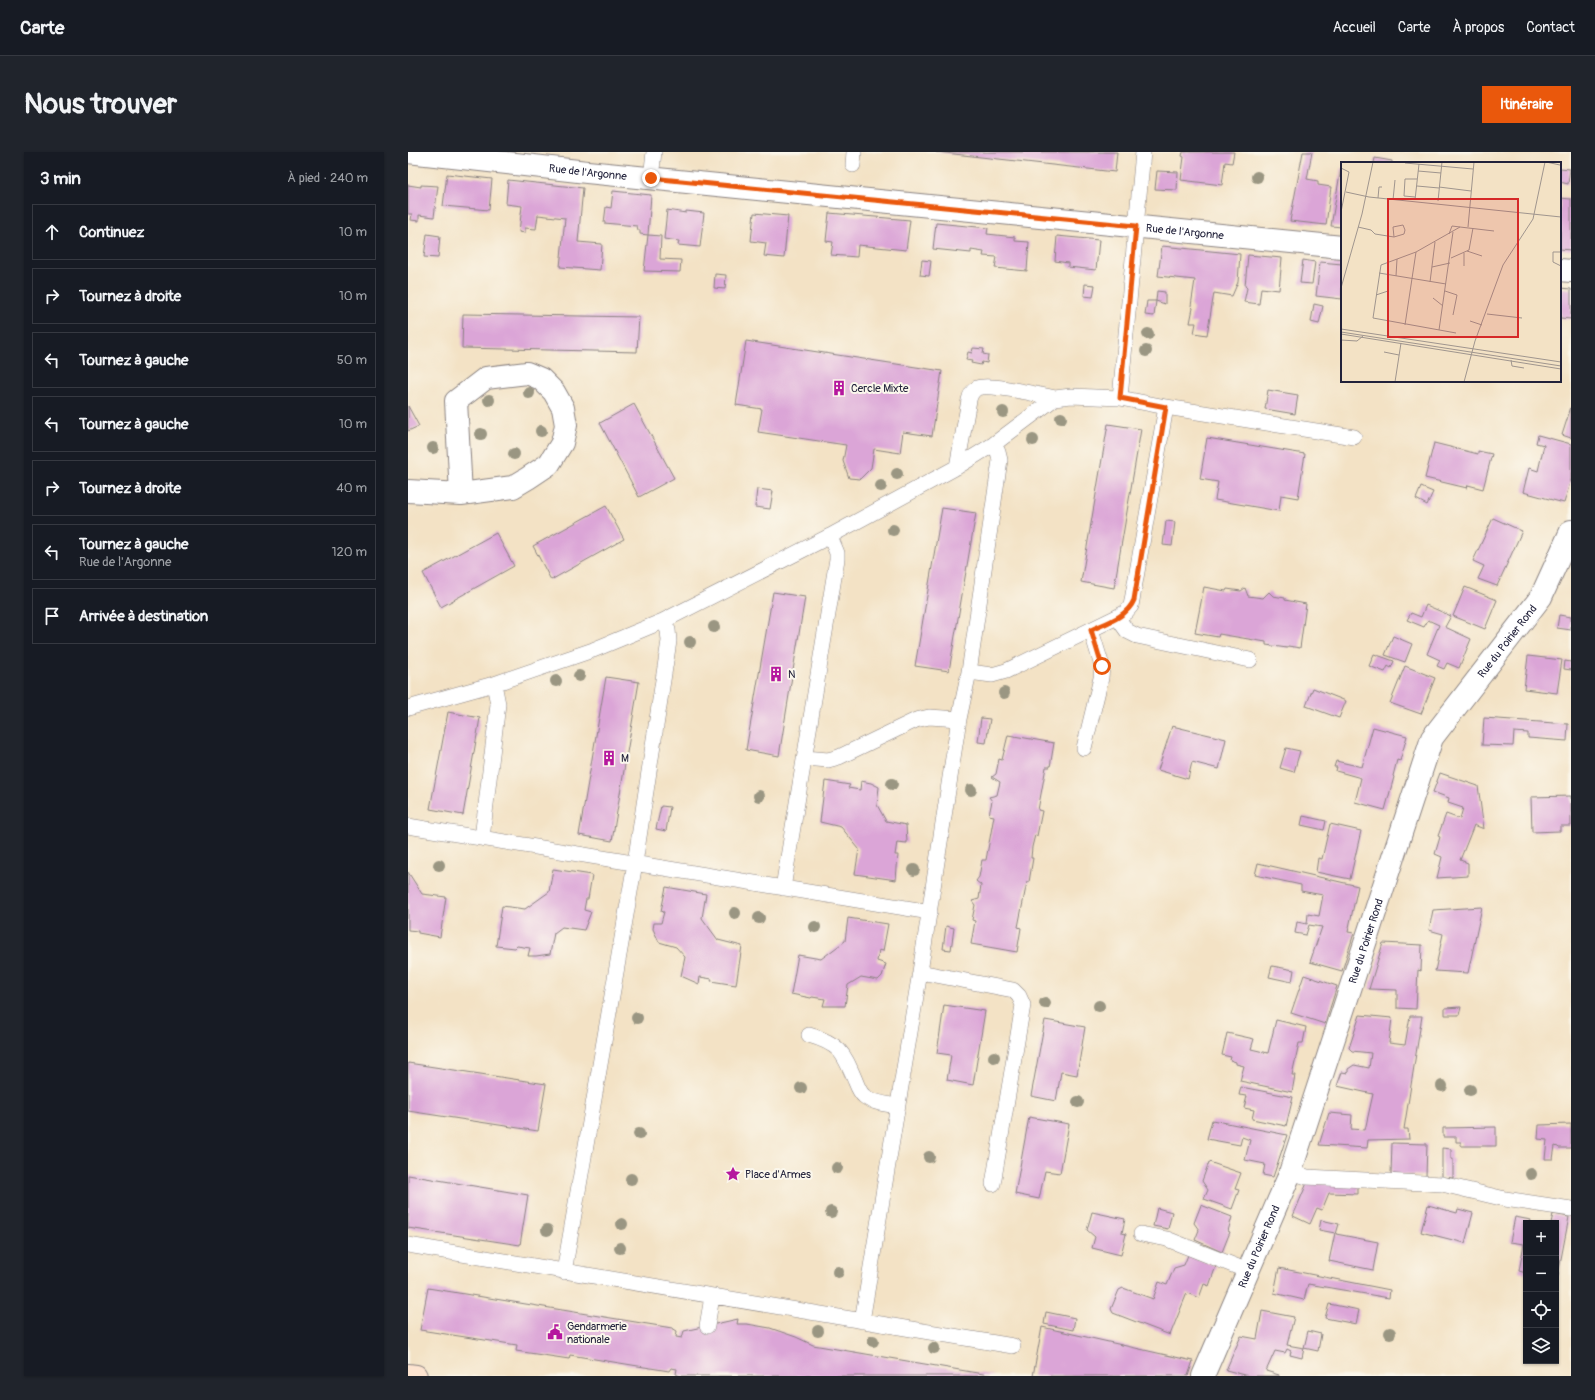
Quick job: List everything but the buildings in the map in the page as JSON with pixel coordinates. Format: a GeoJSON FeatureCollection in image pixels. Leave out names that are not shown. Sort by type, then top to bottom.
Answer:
{"type":"FeatureCollection","features":[{"type":"Feature","properties":{"kind":"main road"},"geometry":{"type":"LineString","coordinates":[[408,1375],[416,1376]]}},
{"type":"Feature","properties":{"kind":"street","name":"Rue de l'Argonne"},"geometry":{"type":"LineString","coordinates":[[408,152],[459,155],[651,178],[1341,248]]}},
{"type":"Feature","properties":{"kind":"street"},"geometry":{"type":"LineString","coordinates":[[1561,270],[1571,271]]}},
{"type":"Feature","properties":{"kind":"street"},"geometry":{"type":"LineString","coordinates":[[408,491],[461,494],[513,487],[549,464],[562,443],[566,425],[563,408],[554,392],[541,380],[527,373],[486,378],[456,401],[461,494]]}},
{"type":"Feature","properties":{"kind":"street","name":"Rue du Poirier Rond"},"geometry":{"type":"LineString","coordinates":[[1203,1376],[1290,1172],[1432,738],[1540,597],[1571,531]]}},
{"type":"Feature","properties":{"kind":"lane"},"geometry":{"type":"LineString","coordinates":[[651,178],[654,152]]}},
{"type":"Feature","properties":{"kind":"lane"},"geometry":{"type":"LineString","coordinates":[[1120,398],[1143,152]]}},
{"type":"Feature","properties":{"kind":"lane"},"geometry":{"type":"LineString","coordinates":[[957,467],[971,392],[977,388],[990,386],[1055,398],[1071,396],[1120,398],[1166,407],[1354,437]]}},
{"type":"Feature","properties":{"kind":"lane"},"geometry":{"type":"LineString","coordinates":[[408,708],[494,684],[593,650],[663,621],[830,536],[957,467],[994,444],[1055,398]]}},
{"type":"Feature","properties":{"kind":"lane"},"geometry":{"type":"LineString","coordinates":[[969,672],[992,674],[1006,671],[1117,617],[1126,612],[1131,606],[1134,600],[1166,407]]}},
{"type":"Feature","properties":{"kind":"lane"},"geometry":{"type":"LineString","coordinates":[[862,1321],[930,912],[959,719],[969,672],[1000,460],[994,444]]}},
{"type":"Feature","properties":{"kind":"lane"},"geometry":{"type":"LineString","coordinates":[[783,888],[837,559],[837,553],[830,536]]}},
{"type":"Feature","properties":{"kind":"lane"},"geometry":{"type":"LineString","coordinates":[[1117,617],[1127,630],[1137,636],[1250,660]]}},
{"type":"Feature","properties":{"kind":"lane"},"geometry":{"type":"LineString","coordinates":[[564,1272],[635,863],[669,640],[668,630],[663,621]]}},
{"type":"Feature","properties":{"kind":"lane"},"geometry":{"type":"LineString","coordinates":[[1084,748],[1101,678],[1102,666],[1091,630]]}},
{"type":"Feature","properties":{"kind":"lane"},"geometry":{"type":"LineString","coordinates":[[482,838],[498,704],[494,684]]}},
{"type":"Feature","properties":{"kind":"lane"},"geometry":{"type":"LineString","coordinates":[[805,758],[828,760],[839,757],[916,720],[929,717],[959,719]]}},
{"type":"Feature","properties":{"kind":"lane"},"geometry":{"type":"LineString","coordinates":[[408,826],[930,912]]}},
{"type":"Feature","properties":{"kind":"lane"},"geometry":{"type":"LineString","coordinates":[[920,972],[1013,990],[1019,996],[1023,1004],[993,1184]]}},
{"type":"Feature","properties":{"kind":"lane"},"geometry":{"type":"LineString","coordinates":[[809,1035],[829,1041],[844,1056],[860,1091],[864,1096],[872,1100],[897,1106]]}},
{"type":"Feature","properties":{"kind":"lane"},"geometry":{"type":"LineString","coordinates":[[1290,1172],[1307,1177],[1442,1184],[1505,1199],[1571,1209]]}},
{"type":"Feature","properties":{"kind":"lane"},"geometry":{"type":"LineString","coordinates":[[1141,1234],[1168,1239],[1248,1271]]}},
{"type":"Feature","properties":{"kind":"lane"},"geometry":{"type":"LineString","coordinates":[[408,1245],[1013,1346]]}},
{"type":"Feature","properties":{"kind":"lane"},"geometry":{"type":"LineString","coordinates":[[706,1326],[712,1296]]}},
{"type":"Feature","properties":{"kind":"place","name":"Cercle Mixte"},"geometry":{"type":"Point","coordinates":[839,388]}},
{"type":"Feature","properties":{"kind":"place","name":"N"},"geometry":{"type":"Point","coordinates":[776,674]}},
{"type":"Feature","properties":{"kind":"place","name":"M"},"geometry":{"type":"Point","coordinates":[609,758]}},
{"type":"Feature","properties":{"kind":"place","name":"Place d'Armes"},"geometry":{"type":"Point","coordinates":[733,1174]}},
{"type":"Feature","properties":{"kind":"place","name":"Gendarmerie nationale"},"geometry":{"type":"Point","coordinates":[555,1332]}},
{"type":"Feature","properties":{"kind":"route"},"geometry":{"type":"LineString","coordinates":[[651,178],[1136,226],[1120,398],[1166,407],[1134,600],[1126,612],[1091,630],[1102,666]]}}]}
